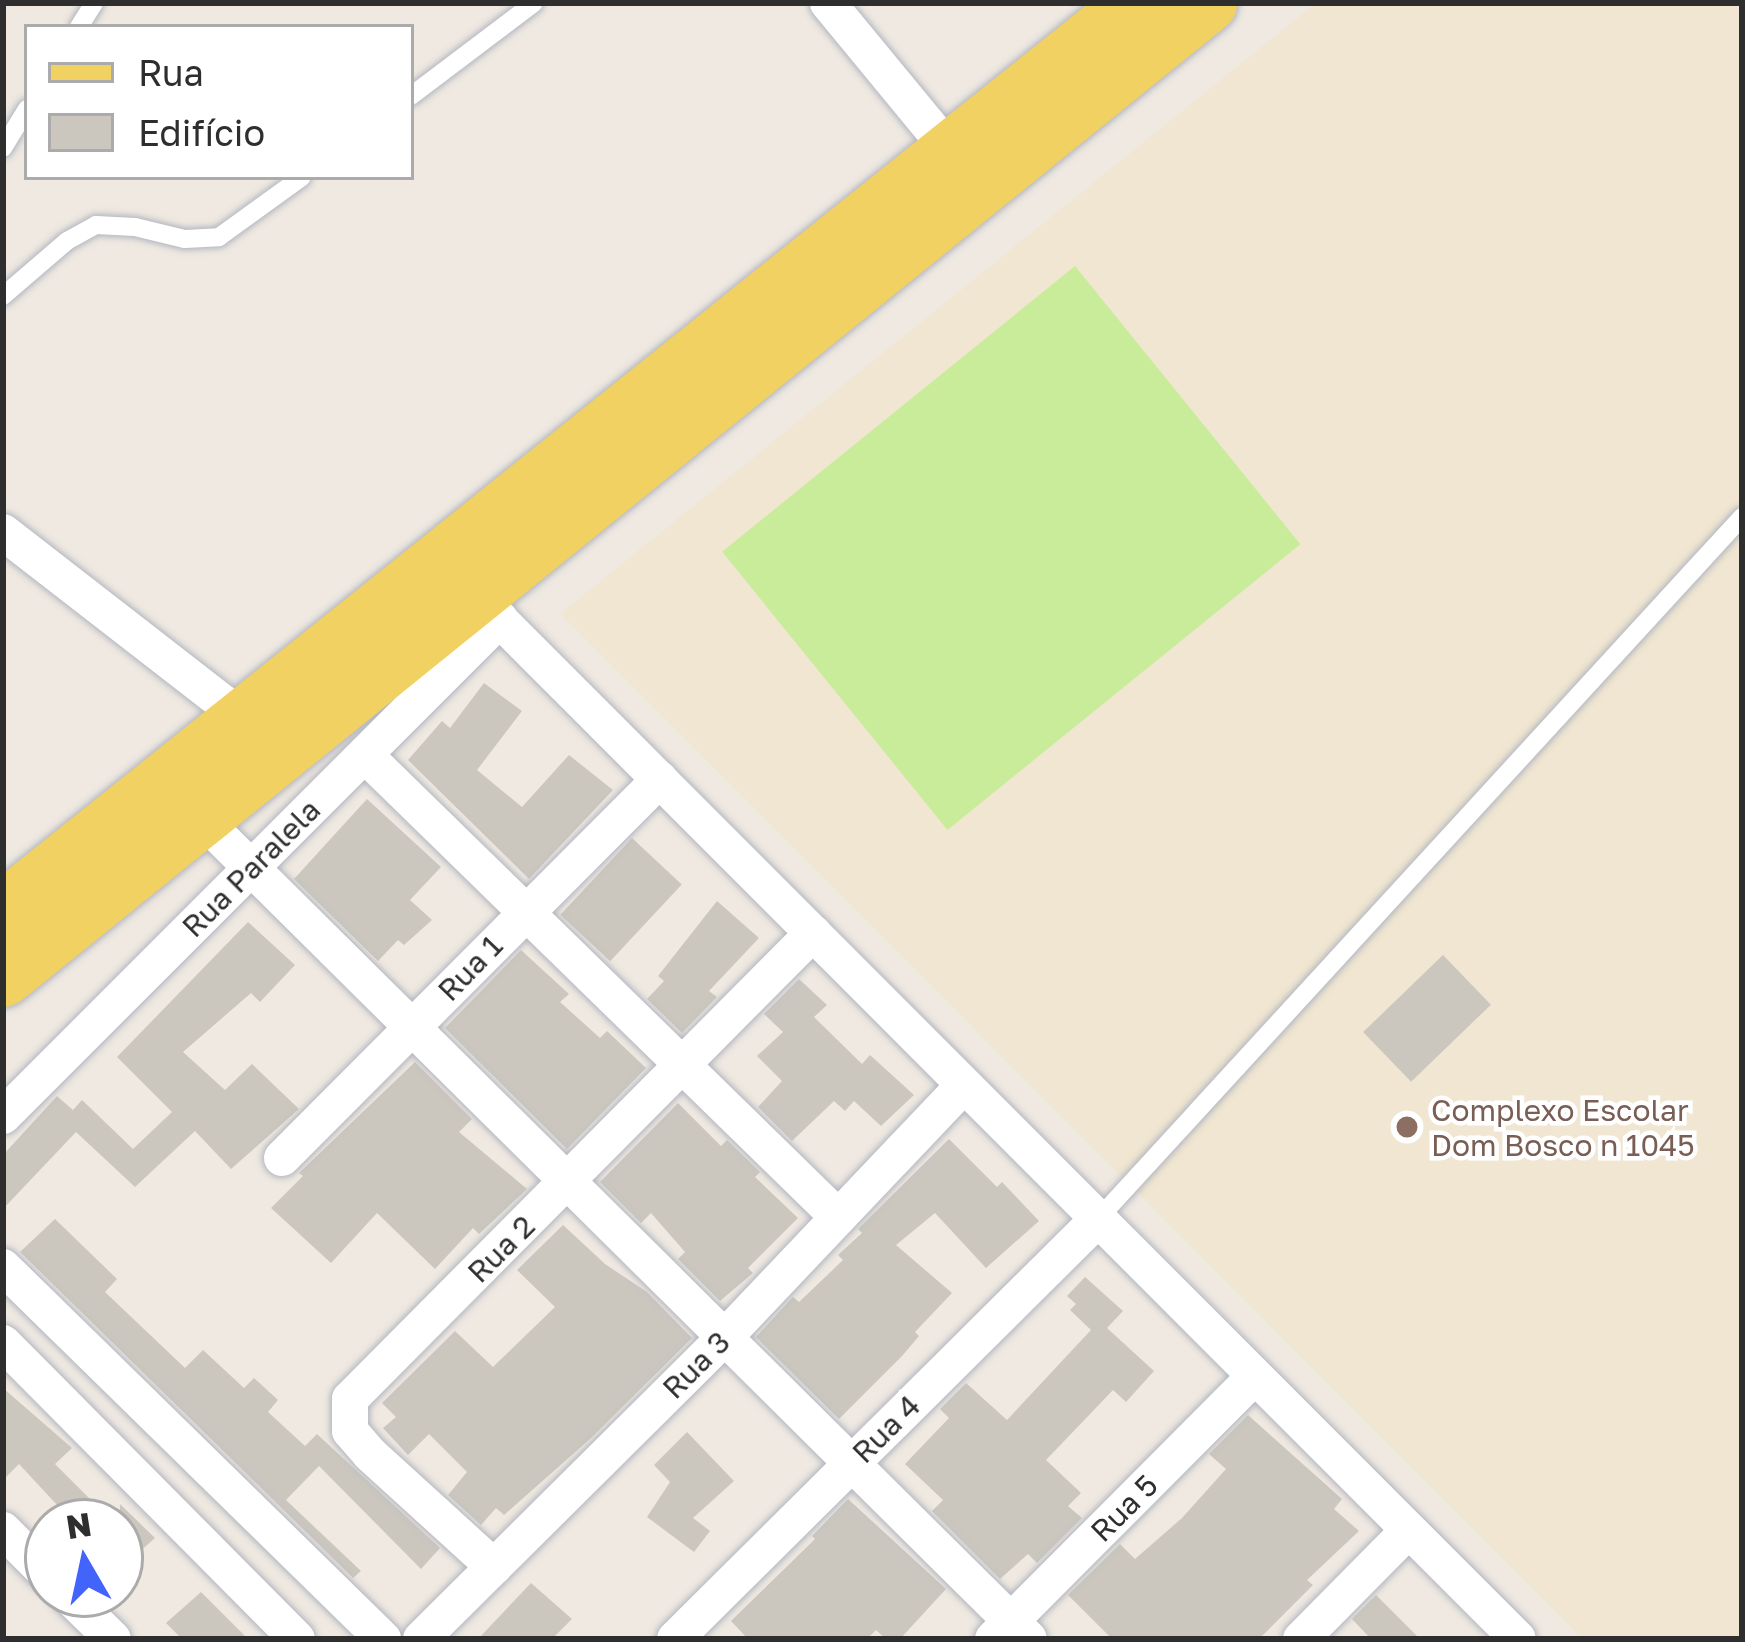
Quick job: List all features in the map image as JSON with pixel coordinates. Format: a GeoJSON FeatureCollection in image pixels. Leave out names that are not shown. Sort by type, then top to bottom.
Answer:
{"type":"FeatureCollection","features":[{"type":"Feature","properties":{"kind":"main road"},"geometry":{"type":"LineString","coordinates":[[3,912],[1137,3]]}},
{"type":"Feature","properties":{"kind":"main road"},"geometry":{"type":"LineString","coordinates":[[3,977],[198,815],[488,608],[1207,3]]}},
{"type":"Feature","properties":{"kind":"street"},"geometry":{"type":"LineString","coordinates":[[828,3],[950,151]]}},
{"type":"Feature","properties":{"kind":"street"},"geometry":{"type":"LineString","coordinates":[[3,532],[245,720]]}},
{"type":"Feature","properties":{"kind":"street"},"geometry":{"type":"LineString","coordinates":[[488,608],[1517,1639]]}},
{"type":"Feature","properties":{"kind":"street","name":"Rua Paralela"},"geometry":{"type":"LineString","coordinates":[[3,1116],[364,754],[488,608]]}},
{"type":"Feature","properties":{"kind":"street"},"geometry":{"type":"LineString","coordinates":[[364,754],[838,1217]]}},
{"type":"Feature","properties":{"kind":"street","name":"Rua 1"},"geometry":{"type":"LineString","coordinates":[[282,1158],[660,779]]}},
{"type":"Feature","properties":{"kind":"street"},"geometry":{"type":"LineString","coordinates":[[198,815],[851,1464],[1011,1633]]}},
{"type":"Feature","properties":{"kind":"street","name":"Rua 2"},"geometry":{"type":"LineString","coordinates":[[494,1567],[350,1431],[350,1399],[813,933]]}},
{"type":"Feature","properties":{"kind":"street","name":"Rua 3"},"geometry":{"type":"LineString","coordinates":[[421,1639],[723,1339],[964,1084]]}},
{"type":"Feature","properties":{"kind":"street","name":"Rua 4"},"geometry":{"type":"LineString","coordinates":[[675,1639],[1098,1219]]}},
{"type":"Feature","properties":{"kind":"street"},"geometry":{"type":"LineString","coordinates":[[3,1268],[383,1639]]}},
{"type":"Feature","properties":{"kind":"street"},"geometry":{"type":"LineString","coordinates":[[3,1343],[297,1639]]}},
{"type":"Feature","properties":{"kind":"street","name":"Rua 5"},"geometry":{"type":"LineString","coordinates":[[1011,1633],[1255,1376]]}},
{"type":"Feature","properties":{"kind":"street"},"geometry":{"type":"LineString","coordinates":[[1301,1639],[1409,1530]]}},
{"type":"Feature","properties":{"kind":"lane"},"geometry":{"type":"LineString","coordinates":[[414,94],[534,3]]}},
{"type":"Feature","properties":{"kind":"lane"},"geometry":{"type":"LineString","coordinates":[[3,148],[24,114]]}},
{"type":"Feature","properties":{"kind":"lane"},"geometry":{"type":"LineString","coordinates":[[3,296],[67,241],[97,226],[135,227],[185,239],[219,237],[298,180]]}},
{"type":"Feature","properties":{"kind":"lane"},"geometry":{"type":"LineString","coordinates":[[1098,1219],[1742,517]]}},
{"type":"Feature","properties":{"kind":"shaded area","name":"Complexo Escolar Dom Bosco n 1045"},"geometry":{"type":"Polygon","coordinates":[[[1316,3],[1742,3],[1742,1639],[1583,1639],[560,614],[1316,3]]]}},
{"type":"Feature","properties":{"kind":"green space"},"geometry":{"type":"Polygon","coordinates":[[[1075,266],[1300,544],[947,830],[722,552],[1075,266]]]}},
{"type":"Feature","properties":{"kind":"building"},"geometry":{"type":"Polygon","coordinates":[[[484,683],[522,711],[477,770],[522,807],[569,755],[613,790],[529,879],[408,760],[442,721],[450,728],[484,683]]]}},
{"type":"Feature","properties":{"kind":"building"},"geometry":{"type":"Polygon","coordinates":[[[367,799],[441,867],[410,900],[432,920],[404,945],[398,940],[378,961],[294,879],[367,799]]]}},
{"type":"Feature","properties":{"kind":"building"},"geometry":{"type":"Polygon","coordinates":[[[632,838],[682,884],[610,961],[560,915],[632,838]]]}},
{"type":"Feature","properties":{"kind":"building"},"geometry":{"type":"Polygon","coordinates":[[[717,901],[759,938],[709,991],[717,997],[682,1033],[647,999],[664,981],[658,976],[717,901]]]}},
{"type":"Feature","properties":{"kind":"building"},"geometry":{"type":"Polygon","coordinates":[[[248,922],[295,965],[260,1002],[251,993],[183,1052],[225,1090],[252,1064],[299,1109],[231,1169],[195,1131],[135,1187],[76,1132],[3,1209],[3,1155],[57,1096],[73,1110],[82,1100],[133,1149],[172,1112],[117,1057],[248,922]]]}},
{"type":"Feature","properties":{"kind":"building"},"geometry":{"type":"Polygon","coordinates":[[[521,950],[569,994],[560,1002],[600,1038],[607,1031],[646,1068],[567,1149],[445,1028],[521,950]]]}},
{"type":"Feature","properties":{"kind":"building"},"geometry":{"type":"Polygon","coordinates":[[[1443,955],[1491,1005],[1411,1082],[1363,1032],[1443,955]]]}},
{"type":"Feature","properties":{"kind":"building"},"geometry":{"type":"Polygon","coordinates":[[[799,979],[827,1005],[814,1017],[862,1064],[870,1055],[914,1095],[881,1126],[854,1101],[845,1111],[834,1101],[792,1141],[758,1107],[782,1081],[757,1056],[783,1032],[764,1014],[799,979]]]}},
{"type":"Feature","properties":{"kind":"building"},"geometry":{"type":"Polygon","coordinates":[[[415,1062],[472,1119],[459,1132],[527,1189],[479,1234],[473,1228],[435,1269],[377,1213],[331,1263],[271,1208],[303,1176],[299,1173],[415,1062]]]}},
{"type":"Feature","properties":{"kind":"building"},"geometry":{"type":"Polygon","coordinates":[[[678,1103],[721,1146],[727,1140],[760,1172],[755,1177],[798,1218],[748,1268],[753,1273],[720,1301],[678,1259],[685,1252],[651,1213],[641,1223],[600,1182],[678,1103]]]}},
{"type":"Feature","properties":{"kind":"building"},"geometry":{"type":"Polygon","coordinates":[[[949,1139],[997,1187],[1002,1182],[1039,1221],[986,1268],[935,1213],[896,1245],[952,1293],[915,1332],[919,1336],[902,1356],[839,1419],[756,1337],[793,1297],[799,1302],[843,1260],[838,1255],[862,1233],[858,1229],[949,1139]]]}},
{"type":"Feature","properties":{"kind":"building"},"geometry":{"type":"Polygon","coordinates":[[[55,1219],[117,1279],[105,1292],[185,1368],[203,1350],[244,1388],[254,1378],[278,1400],[268,1412],[305,1446],[317,1434],[440,1548],[421,1569],[319,1466],[286,1500],[361,1571],[353,1578],[20,1252],[55,1219]]]}},
{"type":"Feature","properties":{"kind":"building"},"geometry":{"type":"Polygon","coordinates":[[[563,1225],[605,1264],[647,1292],[692,1338],[590,1439],[504,1515],[496,1508],[481,1525],[448,1495],[467,1472],[429,1434],[408,1455],[383,1428],[396,1417],[382,1403],[455,1331],[493,1367],[555,1307],[517,1270],[563,1225]]]}},
{"type":"Feature","properties":{"kind":"building"},"geometry":{"type":"Polygon","coordinates":[[[1085,1277],[1123,1311],[1107,1328],[1154,1371],[1126,1402],[1113,1390],[1046,1460],[1081,1493],[1068,1506],[1082,1518],[1037,1563],[1028,1554],[1000,1579],[932,1511],[943,1500],[905,1464],[949,1418],[940,1409],[966,1383],[1007,1420],[1091,1330],[1070,1310],[1076,1304],[1067,1296],[1085,1277]]]}},
{"type":"Feature","properties":{"kind":"building"},"geometry":{"type":"Polygon","coordinates":[[[3,1388],[72,1448],[55,1464],[89,1498],[51,1498],[19,1464],[3,1480],[3,1388]]]}},
{"type":"Feature","properties":{"kind":"building"},"geometry":{"type":"Polygon","coordinates":[[[1248,1415],[1342,1499],[1334,1509],[1359,1531],[1307,1580],[1313,1585],[1259,1639],[1112,1639],[1068,1595],[1120,1544],[1135,1559],[1182,1518],[1226,1469],[1209,1454],[1248,1415]]]}},
{"type":"Feature","properties":{"kind":"building"},"geometry":{"type":"Polygon","coordinates":[[[687,1432],[734,1481],[693,1518],[710,1531],[694,1552],[647,1517],[670,1482],[654,1465],[687,1432]]]}},
{"type":"Feature","properties":{"kind":"building"},"geometry":{"type":"Polygon","coordinates":[[[848,1499],[946,1589],[900,1639],[886,1639],[876,1630],[867,1639],[748,1639],[731,1621],[815,1539],[812,1536],[848,1499]]]}},
{"type":"Feature","properties":{"kind":"building"},"geometry":{"type":"Polygon","coordinates":[[[144,1527],[155,1538],[144,1548],[144,1527]]]}},
{"type":"Feature","properties":{"kind":"building"},"geometry":{"type":"Polygon","coordinates":[[[531,1583],[572,1619],[552,1639],[478,1639],[531,1583]]]}},
{"type":"Feature","properties":{"kind":"building"},"geometry":{"type":"Polygon","coordinates":[[[201,1592],[248,1639],[182,1639],[166,1623],[201,1592]]]}},
{"type":"Feature","properties":{"kind":"building"},"geometry":{"type":"Polygon","coordinates":[[[1376,1595],[1420,1639],[1371,1639],[1352,1619],[1376,1595]]]}},
{"type":"Feature","properties":{"kind":"place","name":"Complexo Escolar Dom Bosco n 1045"},"geometry":{"type":"Point","coordinates":[1407,1127]}}]}
